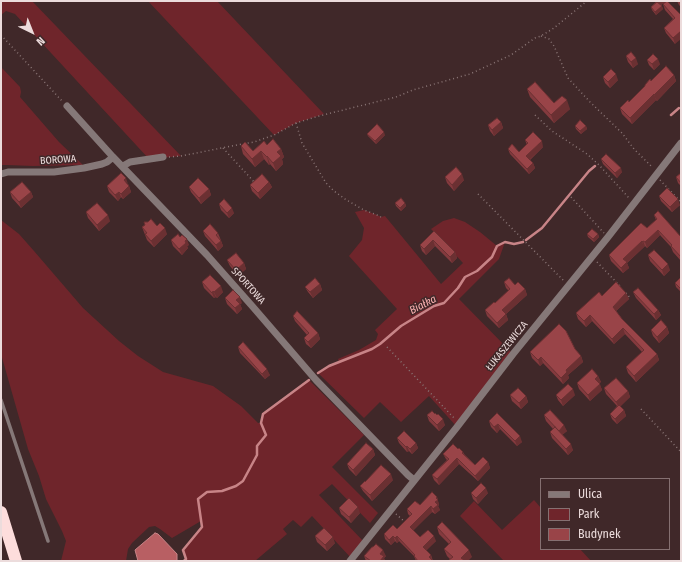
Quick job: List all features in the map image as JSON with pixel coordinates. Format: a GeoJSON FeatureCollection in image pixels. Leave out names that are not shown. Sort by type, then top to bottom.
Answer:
{"type":"FeatureCollection","features":[{"type":"Feature","properties":{"kind":"highway"},"geometry":{"type":"LineString","coordinates":[[1,512],[16,561]]}},
{"type":"Feature","properties":{"kind":"street","name":"SPORTOWA"},"geometry":{"type":"LineString","coordinates":[[67,106],[253,306],[316,380],[408,476],[414,480]]}},
{"type":"Feature","properties":{"kind":"street","name":"ŁUKASZEWICZA"},"geometry":{"type":"LineString","coordinates":[[350,561],[681,144]]}},
{"type":"Feature","properties":{"kind":"street","name":"BOROWA"},"geometry":{"type":"LineString","coordinates":[[1,174],[8,172],[54,172],[76,169],[102,164],[113,157]]}},
{"type":"Feature","properties":{"kind":"street"},"geometry":{"type":"LineString","coordinates":[[123,166],[130,162],[163,157]]}},
{"type":"Feature","properties":{"kind":"lane"},"geometry":{"type":"LineString","coordinates":[[1,400],[48,541]]}},
{"type":"Feature","properties":{"kind":"path"},"geometry":{"type":"LineString","coordinates":[[163,157],[181,156],[254,142],[274,135],[296,123],[396,97],[413,90],[470,74],[511,55],[535,38],[554,28],[588,1]]}},
{"type":"Feature","properties":{"kind":"path"},"geometry":{"type":"LineString","coordinates":[[1,35],[67,106]]}},
{"type":"Feature","properties":{"kind":"path"},"geometry":{"type":"LineString","coordinates":[[541,36],[549,39],[554,46],[568,78],[622,133],[634,149],[681,202]]}},
{"type":"Feature","properties":{"kind":"path"},"geometry":{"type":"LineString","coordinates":[[535,115],[552,131],[587,154],[599,165],[634,204]]}},
{"type":"Feature","properties":{"kind":"path"},"geometry":{"type":"LineString","coordinates":[[296,123],[302,143],[326,183],[345,199],[364,210],[377,214],[381,218]]}},
{"type":"Feature","properties":{"kind":"path"},"geometry":{"type":"LineString","coordinates":[[223,148],[255,183]]}},
{"type":"Feature","properties":{"kind":"path"},"geometry":{"type":"LineString","coordinates":[[478,194],[561,279],[569,285]]}},
{"type":"Feature","properties":{"kind":"path"},"geometry":{"type":"LineString","coordinates":[[571,197],[608,237]]}},
{"type":"Feature","properties":{"kind":"path"},"geometry":{"type":"LineString","coordinates":[[592,257],[621,288]]}},
{"type":"Feature","properties":{"kind":"path"},"geometry":{"type":"LineString","coordinates":[[626,293],[631,298]]}},
{"type":"Feature","properties":{"kind":"path"},"geometry":{"type":"LineString","coordinates":[[386,347],[460,423]]}},
{"type":"Feature","properties":{"kind":"path"},"geometry":{"type":"LineString","coordinates":[[641,409],[681,452]]}},
{"type":"Feature","properties":{"kind":"path"},"geometry":{"type":"LineString","coordinates":[[392,509],[408,525]]}},
{"type":"Feature","properties":{"kind":"green space"},"geometry":{"type":"Polygon","coordinates":[[[1,1],[32,1],[181,156],[149,159],[15,14],[6,11],[1,15],[1,1]]]}},
{"type":"Feature","properties":{"kind":"green space"},"geometry":{"type":"Polygon","coordinates":[[[148,1],[217,1],[324,114],[296,123],[274,135],[148,1]]]}},
{"type":"Feature","properties":{"kind":"green space"},"geometry":{"type":"Polygon","coordinates":[[[1,67],[20,87],[20,97],[59,142],[83,165],[1,165],[1,67]]]}},
{"type":"Feature","properties":{"kind":"green space"},"geometry":{"type":"Polygon","coordinates":[[[364,210],[381,217],[385,216],[441,284],[463,263],[431,229],[443,221],[454,218],[465,222],[497,246],[505,242],[499,259],[459,299],[513,354],[457,427],[429,396],[401,422],[380,402],[364,418],[318,373],[339,362],[338,359],[359,350],[376,340],[378,334],[375,330],[397,309],[349,256],[362,240],[364,228],[355,212],[364,210]]]}},
{"type":"Feature","properties":{"kind":"green space"},"geometry":{"type":"Polygon","coordinates":[[[1,220],[19,234],[83,308],[119,341],[138,356],[163,372],[213,386],[241,406],[258,423],[261,423],[263,414],[309,380],[364,435],[332,467],[378,513],[370,523],[332,484],[319,495],[365,543],[352,559],[312,516],[301,527],[293,520],[283,529],[287,534],[255,561],[184,561],[186,559],[183,550],[202,527],[201,521],[172,538],[155,526],[149,527],[132,543],[128,549],[126,561],[61,561],[66,541],[46,499],[39,476],[28,449],[1,354],[1,220]]]}},
{"type":"Feature","properties":{"kind":"green space"},"geometry":{"type":"Polygon","coordinates":[[[534,500],[540,507],[540,550],[581,550],[591,561],[504,561],[460,516],[474,501],[502,530],[534,500]]]}},
{"type":"Feature","properties":{"kind":"shaded area"},"geometry":{"type":"Polygon","coordinates":[[[155,533],[158,534],[177,554],[177,561],[138,561],[135,550],[155,533]]]}},
{"type":"Feature","properties":{"kind":"building"},"geometry":{"type":"Polygon","coordinates":[[[667,1],[681,15],[681,31],[673,38],[664,28],[675,18],[663,4],[667,1]]]}},
{"type":"Feature","properties":{"kind":"building"},"geometry":{"type":"Polygon","coordinates":[[[657,2],[662,6],[655,12],[651,7],[657,2]]]}},
{"type":"Feature","properties":{"kind":"building"},"geometry":{"type":"Polygon","coordinates":[[[631,52],[636,58],[631,62],[626,56],[631,52]]]}},
{"type":"Feature","properties":{"kind":"building"},"geometry":{"type":"Polygon","coordinates":[[[653,54],[658,59],[652,64],[647,60],[653,54]]]}},
{"type":"Feature","properties":{"kind":"building"},"geometry":{"type":"Polygon","coordinates":[[[666,66],[674,75],[630,118],[620,108],[628,100],[629,102],[650,79],[651,81],[666,66]]]}},
{"type":"Feature","properties":{"kind":"building"},"geometry":{"type":"Polygon","coordinates":[[[611,69],[616,74],[608,82],[603,77],[611,69]]]}},
{"type":"Feature","properties":{"kind":"building"},"geometry":{"type":"Polygon","coordinates":[[[535,82],[554,103],[562,96],[567,100],[551,115],[527,89],[535,82]]]}},
{"type":"Feature","properties":{"kind":"building"},"geometry":{"type":"Polygon","coordinates":[[[497,118],[501,122],[492,130],[488,125],[497,118]]]}},
{"type":"Feature","properties":{"kind":"building"},"geometry":{"type":"Polygon","coordinates":[[[580,120],[586,126],[580,131],[575,126],[580,120]]]}},
{"type":"Feature","properties":{"kind":"building"},"geometry":{"type":"Polygon","coordinates":[[[377,124],[384,132],[375,141],[367,134],[377,124]]]}},
{"type":"Feature","properties":{"kind":"building"},"geometry":{"type":"Polygon","coordinates":[[[533,132],[542,141],[526,156],[533,163],[527,169],[508,149],[512,144],[519,152],[528,143],[525,140],[533,132]]]}},
{"type":"Feature","properties":{"kind":"building"},"geometry":{"type":"Polygon","coordinates":[[[273,139],[281,149],[277,152],[281,156],[273,163],[261,151],[252,159],[241,146],[245,142],[253,151],[264,141],[267,145],[273,139]]]}},
{"type":"Feature","properties":{"kind":"building"},"geometry":{"type":"Polygon","coordinates":[[[606,154],[621,168],[615,173],[601,159],[606,154]]]}},
{"type":"Feature","properties":{"kind":"building"},"geometry":{"type":"Polygon","coordinates":[[[456,167],[462,174],[452,185],[445,177],[456,167]]]}},
{"type":"Feature","properties":{"kind":"building"},"geometry":{"type":"Polygon","coordinates":[[[121,173],[126,178],[124,180],[129,186],[121,194],[119,192],[115,195],[107,186],[121,173]]]}},
{"type":"Feature","properties":{"kind":"building"},"geometry":{"type":"Polygon","coordinates":[[[681,173],[681,183],[676,177],[681,173]]]}},
{"type":"Feature","properties":{"kind":"building"},"geometry":{"type":"Polygon","coordinates":[[[262,174],[269,182],[258,193],[250,185],[262,174]]]}},
{"type":"Feature","properties":{"kind":"building"},"geometry":{"type":"Polygon","coordinates":[[[198,178],[209,189],[199,198],[189,187],[198,178]]]}},
{"type":"Feature","properties":{"kind":"building"},"geometry":{"type":"Polygon","coordinates":[[[22,182],[31,192],[19,202],[10,192],[22,182]]]}},
{"type":"Feature","properties":{"kind":"building"},"geometry":{"type":"Polygon","coordinates":[[[667,188],[678,199],[670,207],[659,196],[667,188]]]}},
{"type":"Feature","properties":{"kind":"building"},"geometry":{"type":"Polygon","coordinates":[[[401,198],[405,203],[400,208],[395,203],[401,198]]]}},
{"type":"Feature","properties":{"kind":"building"},"geometry":{"type":"Polygon","coordinates":[[[224,199],[232,208],[227,213],[219,204],[224,199]]]}},
{"type":"Feature","properties":{"kind":"building"},"geometry":{"type":"Polygon","coordinates":[[[97,203],[108,215],[97,225],[86,212],[97,203]]]}},
{"type":"Feature","properties":{"kind":"building"},"geometry":{"type":"Polygon","coordinates":[[[658,211],[681,237],[681,257],[658,230],[645,242],[642,241],[623,259],[627,262],[621,268],[609,255],[641,223],[647,228],[657,219],[654,215],[658,211]]]}},
{"type":"Feature","properties":{"kind":"building"},"geometry":{"type":"Polygon","coordinates":[[[151,219],[157,226],[160,223],[165,228],[151,241],[145,234],[147,233],[142,227],[145,225],[144,222],[148,222],[151,219]]]}},
{"type":"Feature","properties":{"kind":"building"},"geometry":{"type":"Polygon","coordinates":[[[210,224],[218,233],[216,235],[221,241],[216,245],[203,231],[210,224]]]}},
{"type":"Feature","properties":{"kind":"building"},"geometry":{"type":"Polygon","coordinates":[[[592,229],[598,234],[593,239],[587,234],[592,229]]]}},
{"type":"Feature","properties":{"kind":"building"},"geometry":{"type":"Polygon","coordinates":[[[434,231],[455,252],[450,257],[433,240],[424,249],[420,245],[434,231]]]}},
{"type":"Feature","properties":{"kind":"building"},"geometry":{"type":"Polygon","coordinates":[[[178,234],[180,237],[182,235],[187,239],[185,241],[186,243],[179,249],[171,240],[178,234]]]}},
{"type":"Feature","properties":{"kind":"building"},"geometry":{"type":"Polygon","coordinates":[[[654,250],[668,264],[662,270],[648,255],[654,250]]]}},
{"type":"Feature","properties":{"kind":"building"},"geometry":{"type":"Polygon","coordinates":[[[236,253],[244,263],[236,270],[227,260],[236,253]]]}},
{"type":"Feature","properties":{"kind":"building"},"geometry":{"type":"Polygon","coordinates":[[[210,275],[221,286],[212,293],[202,282],[210,275]]]}},
{"type":"Feature","properties":{"kind":"building"},"geometry":{"type":"Polygon","coordinates":[[[681,277],[681,289],[675,283],[681,277]]]}},
{"type":"Feature","properties":{"kind":"building"},"geometry":{"type":"Polygon","coordinates":[[[315,278],[320,284],[310,292],[305,287],[315,278]]]}},
{"type":"Feature","properties":{"kind":"building"},"geometry":{"type":"Polygon","coordinates":[[[509,278],[515,285],[518,282],[525,289],[502,310],[506,314],[497,323],[485,310],[510,289],[504,282],[509,278]]]}},
{"type":"Feature","properties":{"kind":"building"},"geometry":{"type":"Polygon","coordinates":[[[616,282],[626,293],[613,307],[622,319],[657,354],[634,376],[626,367],[644,350],[623,328],[612,339],[590,315],[584,321],[576,313],[599,292],[602,296],[616,282]]]}},
{"type":"Feature","properties":{"kind":"building"},"geometry":{"type":"Polygon","coordinates":[[[638,288],[658,310],[654,314],[633,292],[638,288]]]}},
{"type":"Feature","properties":{"kind":"building"},"geometry":{"type":"Polygon","coordinates":[[[233,290],[240,297],[236,300],[240,304],[235,308],[225,298],[233,290]]]}},
{"type":"Feature","properties":{"kind":"building"},"geometry":{"type":"Polygon","coordinates":[[[297,311],[318,333],[308,342],[304,338],[309,333],[293,316],[297,311]]]}},
{"type":"Feature","properties":{"kind":"building"},"geometry":{"type":"Polygon","coordinates":[[[661,320],[667,327],[657,337],[651,330],[661,320]]]}},
{"type":"Feature","properties":{"kind":"building"},"geometry":{"type":"Polygon","coordinates":[[[559,324],[566,331],[575,349],[581,356],[566,370],[567,372],[561,378],[541,357],[538,360],[530,352],[559,324]]]}},
{"type":"Feature","properties":{"kind":"building"},"geometry":{"type":"Polygon","coordinates":[[[243,342],[267,369],[262,374],[238,347],[243,342]]]}},
{"type":"Feature","properties":{"kind":"building"},"geometry":{"type":"Polygon","coordinates":[[[592,369],[598,376],[595,379],[600,384],[588,395],[577,383],[592,369]]]}},
{"type":"Feature","properties":{"kind":"building"},"geometry":{"type":"Polygon","coordinates":[[[616,378],[628,391],[616,402],[604,388],[616,378]]]}},
{"type":"Feature","properties":{"kind":"building"},"geometry":{"type":"Polygon","coordinates":[[[568,384],[573,389],[561,400],[556,395],[568,384]]]}},
{"type":"Feature","properties":{"kind":"building"},"geometry":{"type":"Polygon","coordinates":[[[518,388],[526,396],[519,403],[510,395],[518,388]]]}},
{"type":"Feature","properties":{"kind":"building"},"geometry":{"type":"Polygon","coordinates":[[[619,405],[624,410],[615,419],[610,414],[619,405]]]}},
{"type":"Feature","properties":{"kind":"building"},"geometry":{"type":"Polygon","coordinates":[[[550,410],[564,425],[559,431],[544,415],[550,410]]]}},
{"type":"Feature","properties":{"kind":"building"},"geometry":{"type":"Polygon","coordinates":[[[432,411],[443,419],[437,425],[427,415],[432,411]]]}},
{"type":"Feature","properties":{"kind":"building"},"geometry":{"type":"Polygon","coordinates":[[[497,413],[520,436],[515,441],[498,424],[494,427],[489,421],[497,413]]]}},
{"type":"Feature","properties":{"kind":"building"},"geometry":{"type":"Polygon","coordinates":[[[555,427],[571,444],[566,449],[550,432],[555,427]]]}},
{"type":"Feature","properties":{"kind":"building"},"geometry":{"type":"Polygon","coordinates":[[[404,431],[416,443],[410,449],[397,438],[404,431]]]}},
{"type":"Feature","properties":{"kind":"building"},"geometry":{"type":"Polygon","coordinates":[[[366,443],[373,449],[353,470],[347,464],[366,443]]]}},
{"type":"Feature","properties":{"kind":"building"},"geometry":{"type":"Polygon","coordinates":[[[453,444],[458,449],[459,448],[463,452],[462,453],[475,465],[483,457],[488,462],[475,476],[457,458],[437,479],[432,475],[449,459],[443,454],[453,444]]]}},
{"type":"Feature","properties":{"kind":"building"},"geometry":{"type":"Polygon","coordinates":[[[381,465],[391,474],[370,495],[360,486],[381,465]]]}},
{"type":"Feature","properties":{"kind":"building"},"geometry":{"type":"Polygon","coordinates":[[[481,483],[486,488],[476,498],[471,493],[481,483]]]}},
{"type":"Feature","properties":{"kind":"building"},"geometry":{"type":"Polygon","coordinates":[[[432,492],[437,497],[436,498],[438,500],[435,502],[438,505],[433,509],[431,506],[410,527],[420,537],[428,530],[434,536],[423,547],[431,555],[429,557],[433,561],[418,561],[414,556],[415,555],[397,536],[395,538],[393,536],[389,540],[384,534],[393,525],[397,529],[412,514],[407,509],[415,501],[420,505],[432,492]]]}},
{"type":"Feature","properties":{"kind":"building"},"geometry":{"type":"Polygon","coordinates":[[[349,498],[358,507],[349,517],[339,508],[349,498]]]}},
{"type":"Feature","properties":{"kind":"building"},"geometry":{"type":"Polygon","coordinates":[[[442,522],[469,550],[461,558],[464,560],[463,561],[449,561],[453,557],[444,549],[451,542],[437,527],[442,522]]]}},
{"type":"Feature","properties":{"kind":"building"},"geometry":{"type":"Polygon","coordinates":[[[324,528],[333,537],[325,545],[315,536],[324,528]]]}},
{"type":"Feature","properties":{"kind":"building"},"geometry":{"type":"Polygon","coordinates":[[[376,544],[383,550],[380,554],[384,556],[380,561],[371,561],[364,556],[376,544]]]}},
{"type":"Feature","properties":{"kind":"waterway","name":"Białka"},"geometry":{"type":"LineString","coordinates":[[671,115],[679,108]]}},
{"type":"Feature","properties":{"kind":"waterway","name":"Białka"},"geometry":{"type":"LineString","coordinates":[[526,240],[542,228],[589,171],[595,166]]}},
{"type":"Feature","properties":{"kind":"waterway","name":"Białka"},"geometry":{"type":"LineString","coordinates":[[318,373],[329,366],[372,349],[401,326],[434,306],[444,303],[458,288],[465,277],[477,271],[492,257],[497,246],[505,242],[514,244],[523,242]]}},
{"type":"Feature","properties":{"kind":"waterway","name":"Białka"},"geometry":{"type":"LineString","coordinates":[[184,561],[186,559],[183,550],[202,527],[198,499],[207,492],[222,491],[236,486],[243,481],[257,455],[257,446],[266,435],[261,423],[263,414],[309,380]]}}]}
